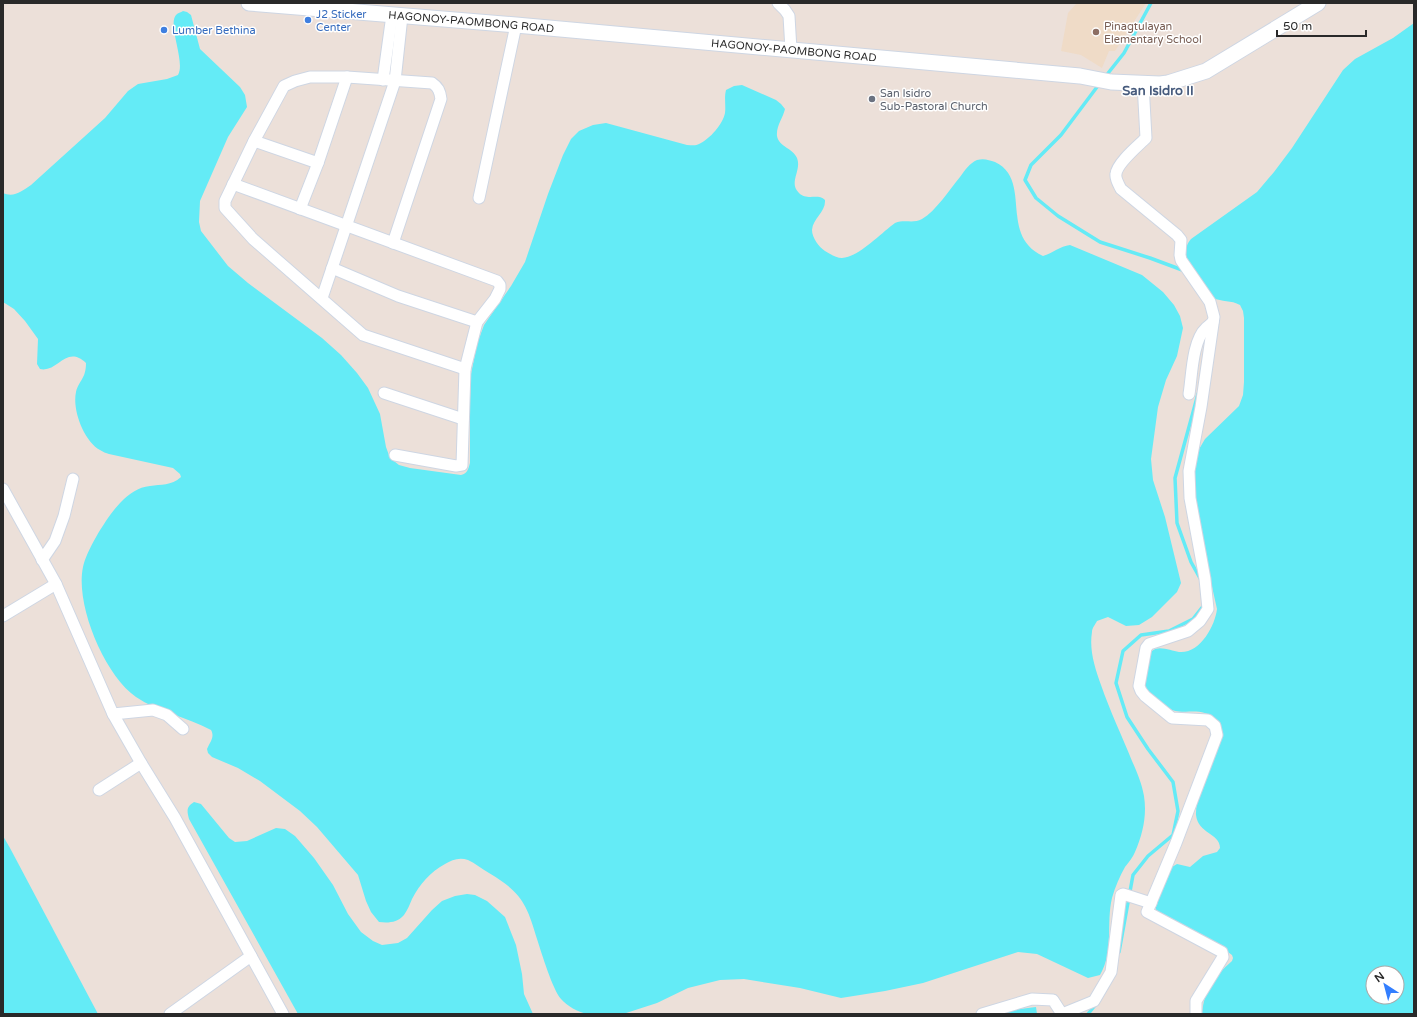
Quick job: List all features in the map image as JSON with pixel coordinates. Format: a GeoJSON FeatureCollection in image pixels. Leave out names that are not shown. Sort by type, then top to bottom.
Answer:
{"type":"FeatureCollection","features":[{"type":"Feature","properties":{"kind":"main road","name":"HAGONOY-PAOMBONG ROAD"},"geometry":{"type":"LineString","coordinates":[[249,3],[516,25],[1088,77],[1111,82],[1160,84],[1168,83],[1206,71],[1318,3]]}},
{"type":"Feature","properties":{"kind":"street"},"geometry":{"type":"LineString","coordinates":[[778,3],[786,10],[789,16],[791,50]]}},
{"type":"Feature","properties":{"kind":"street"},"geometry":{"type":"LineString","coordinates":[[383,80],[397,15]]}},
{"type":"Feature","properties":{"kind":"street"},"geometry":{"type":"LineString","coordinates":[[322,298],[395,81],[397,15]]}},
{"type":"Feature","properties":{"kind":"street"},"geometry":{"type":"LineString","coordinates":[[479,198],[516,25]]}},
{"type":"Feature","properties":{"kind":"street"},"geometry":{"type":"LineString","coordinates":[[393,243],[441,99],[437,86],[432,83],[310,76],[284,86],[224,201],[225,208],[253,239],[363,335],[465,369]]}},
{"type":"Feature","properties":{"kind":"street"},"geometry":{"type":"LineString","coordinates":[[300,209],[318,163],[347,77]]}},
{"type":"Feature","properties":{"kind":"street"},"geometry":{"type":"LineString","coordinates":[[1143,83],[1146,138],[1121,163],[1116,174],[1116,180],[1121,189],[1177,235],[1181,240],[1181,260],[1210,302],[1214,317],[1210,325],[1200,336],[1196,347],[1189,394]]}},
{"type":"Feature","properties":{"kind":"street"},"geometry":{"type":"LineString","coordinates":[[254,142],[318,163]]}},
{"type":"Feature","properties":{"kind":"street"},"geometry":{"type":"LineString","coordinates":[[233,184],[497,281],[500,285],[500,290],[495,299],[477,322],[465,369],[462,465],[456,466],[395,455]]}},
{"type":"Feature","properties":{"kind":"street"},"geometry":{"type":"LineString","coordinates":[[332,268],[398,296],[477,322]]}},
{"type":"Feature","properties":{"kind":"street"},"geometry":{"type":"LineString","coordinates":[[1196,1014],[1196,1001],[1223,957],[1223,954],[1222,952],[1147,912],[1176,843],[1217,735],[1215,726],[1208,720],[1172,718],[1145,696],[1141,692],[1139,686],[1146,648],[1149,644],[1188,631],[1200,621],[1208,609],[1205,579],[1190,498],[1189,471],[1201,408],[1210,325]]}},
{"type":"Feature","properties":{"kind":"street"},"geometry":{"type":"LineString","coordinates":[[384,393],[463,420]]}},
{"type":"Feature","properties":{"kind":"street"},"geometry":{"type":"LineString","coordinates":[[42,560],[55,540],[64,516],[73,479]]}},
{"type":"Feature","properties":{"kind":"street"},"geometry":{"type":"LineString","coordinates":[[3,489],[56,584],[113,714],[175,818],[284,1014]]}},
{"type":"Feature","properties":{"kind":"street"},"geometry":{"type":"LineString","coordinates":[[3,616],[56,584]]}},
{"type":"Feature","properties":{"kind":"street"},"geometry":{"type":"LineString","coordinates":[[113,714],[153,710],[167,715],[183,729]]}},
{"type":"Feature","properties":{"kind":"street"},"geometry":{"type":"LineString","coordinates":[[99,790],[140,761]]}},
{"type":"Feature","properties":{"kind":"street"},"geometry":{"type":"LineString","coordinates":[[982,1014],[1032,999],[1053,1000],[1062,1014],[1094,1001],[1111,972],[1120,897],[1128,896],[1151,903]]}},
{"type":"Feature","properties":{"kind":"street"},"geometry":{"type":"LineString","coordinates":[[170,1014],[251,956]]}},
{"type":"Feature","properties":{"kind":"shaded area","name":"Pinagtulayan Elementary School"},"geometry":{"type":"Polygon","coordinates":[[[1077,3],[1146,3],[1115,51],[1109,51],[1102,68],[1081,55],[1061,51],[1068,13],[1077,3]]]}},
{"type":"Feature","properties":{"kind":"water"},"geometry":{"type":"Polygon","coordinates":[[[183,11],[191,15],[200,49],[240,87],[245,95],[247,107],[228,137],[200,201],[199,222],[201,231],[228,266],[248,283],[322,338],[341,355],[357,373],[368,388],[380,414],[386,447],[390,458],[399,465],[410,468],[461,475],[467,470],[470,463],[471,374],[477,344],[484,325],[511,286],[525,262],[548,194],[563,155],[571,139],[579,131],[593,125],[606,123],[687,145],[698,145],[712,135],[722,122],[725,113],[726,90],[734,86],[742,85],[776,100],[785,109],[777,132],[778,140],[797,158],[798,167],[795,185],[799,193],[809,197],[819,197],[825,200],[824,208],[813,226],[812,233],[820,247],[833,256],[842,258],[849,257],[870,244],[895,223],[922,219],[937,206],[974,161],[984,159],[995,162],[1006,170],[1012,181],[1018,222],[1022,235],[1030,247],[1043,256],[1070,245],[1142,275],[1163,292],[1174,305],[1180,316],[1183,328],[1177,356],[1166,380],[1158,407],[1151,459],[1153,480],[1165,517],[1181,583],[1177,592],[1152,617],[1139,625],[1126,626],[1108,617],[1097,621],[1092,631],[1091,645],[1097,672],[1108,704],[1139,778],[1145,803],[1144,824],[1138,845],[1133,856],[1121,874],[1112,898],[1107,957],[1100,975],[1088,978],[1037,954],[1018,952],[923,983],[841,998],[800,988],[744,979],[720,980],[688,988],[657,1003],[623,1014],[587,1014],[566,1004],[561,999],[554,987],[526,908],[516,893],[509,886],[468,860],[453,860],[440,867],[422,883],[406,912],[401,918],[392,922],[379,922],[371,912],[366,901],[358,875],[317,827],[300,811],[260,781],[238,768],[212,757],[208,753],[207,749],[211,742],[211,730],[202,725],[154,707],[136,697],[124,687],[113,673],[94,638],[83,600],[83,567],[89,551],[99,533],[110,515],[124,499],[134,491],[146,487],[170,483],[181,477],[180,474],[173,468],[104,452],[94,446],[89,440],[80,424],[75,399],[77,388],[85,373],[86,363],[73,356],[62,360],[52,367],[40,369],[37,364],[38,339],[14,309],[3,302],[3,193],[11,195],[31,185],[105,118],[128,91],[138,84],[167,79],[178,75],[180,61],[174,19],[177,14],[183,11]]]}},
{"type":"Feature","properties":{"kind":"water"},"geometry":{"type":"Polygon","coordinates":[[[1414,23],[1414,1014],[1202,1014],[1205,997],[1211,984],[1232,961],[1232,955],[1157,913],[1155,906],[1172,867],[1177,864],[1190,867],[1203,856],[1217,852],[1220,848],[1217,839],[1204,830],[1198,821],[1196,808],[1200,792],[1217,751],[1222,730],[1217,721],[1205,713],[1172,710],[1164,706],[1144,687],[1147,663],[1152,651],[1158,648],[1179,652],[1194,649],[1210,631],[1216,616],[1217,609],[1202,542],[1192,481],[1198,451],[1205,439],[1239,406],[1243,395],[1244,318],[1240,305],[1213,298],[1185,258],[1186,250],[1191,239],[1257,192],[1292,148],[1343,70],[1355,59],[1393,38],[1414,23]]]}},
{"type":"Feature","properties":{"kind":"water"},"geometry":{"type":"Polygon","coordinates":[[[194,802],[201,804],[229,838],[235,842],[247,841],[276,828],[285,829],[295,836],[314,858],[333,885],[348,914],[361,932],[373,941],[382,945],[398,943],[407,938],[442,901],[455,896],[467,894],[475,895],[487,901],[505,917],[516,945],[522,974],[524,994],[533,1014],[298,1014],[189,819],[188,809],[194,802]]]}},
{"type":"Feature","properties":{"kind":"water"},"geometry":{"type":"Polygon","coordinates":[[[3,836],[10,848],[98,1014],[3,1014],[3,836]]]}},
{"type":"Feature","properties":{"kind":"water"},"geometry":{"type":"Polygon","coordinates":[[[1036,1007],[1037,1014],[992,1014],[1005,1011],[1036,1007]]]}},
{"type":"Feature","properties":{"kind":"waterway"},"geometry":{"type":"LineString","coordinates":[[1105,77],[1124,53],[1151,3]]}},
{"type":"Feature","properties":{"kind":"waterway"},"geometry":{"type":"LineString","coordinates":[[1100,83],[1061,135],[1031,165],[1025,180],[1036,198],[1058,216],[1100,242],[1185,271]]}},
{"type":"Feature","properties":{"kind":"waterway"},"geometry":{"type":"LineString","coordinates":[[1198,394],[1175,478],[1177,523],[1191,562],[1201,580]]}},
{"type":"Feature","properties":{"kind":"waterway"},"geometry":{"type":"LineString","coordinates":[[1119,952],[1133,875],[1148,856],[1173,835],[1178,811],[1173,782],[1148,749],[1127,717],[1116,683],[1123,651],[1141,635],[1169,631],[1193,619],[1204,604]]}},
{"type":"Feature","properties":{"kind":"waterway"},"geometry":{"type":"LineString","coordinates":[[1088,1014],[1096,1004]]}},
{"type":"Feature","properties":{"kind":"place","name":"J2 Sticker Center"},"geometry":{"type":"Point","coordinates":[308,20]}},
{"type":"Feature","properties":{"kind":"place","name":"Lumber Bethina"},"geometry":{"type":"Point","coordinates":[164,30]}},
{"type":"Feature","properties":{"kind":"place","name":"Pinagtulayan Elementary School"},"geometry":{"type":"Point","coordinates":[1096,32]}},
{"type":"Feature","properties":{"kind":"place","name":"San Isidro Sub-Pastoral Church"},"geometry":{"type":"Point","coordinates":[872,99]}},
{"type":"Feature","properties":{"kind":"district","name":"San Isidro II"},"geometry":{"type":"Point","coordinates":[1158,90]}}]}
